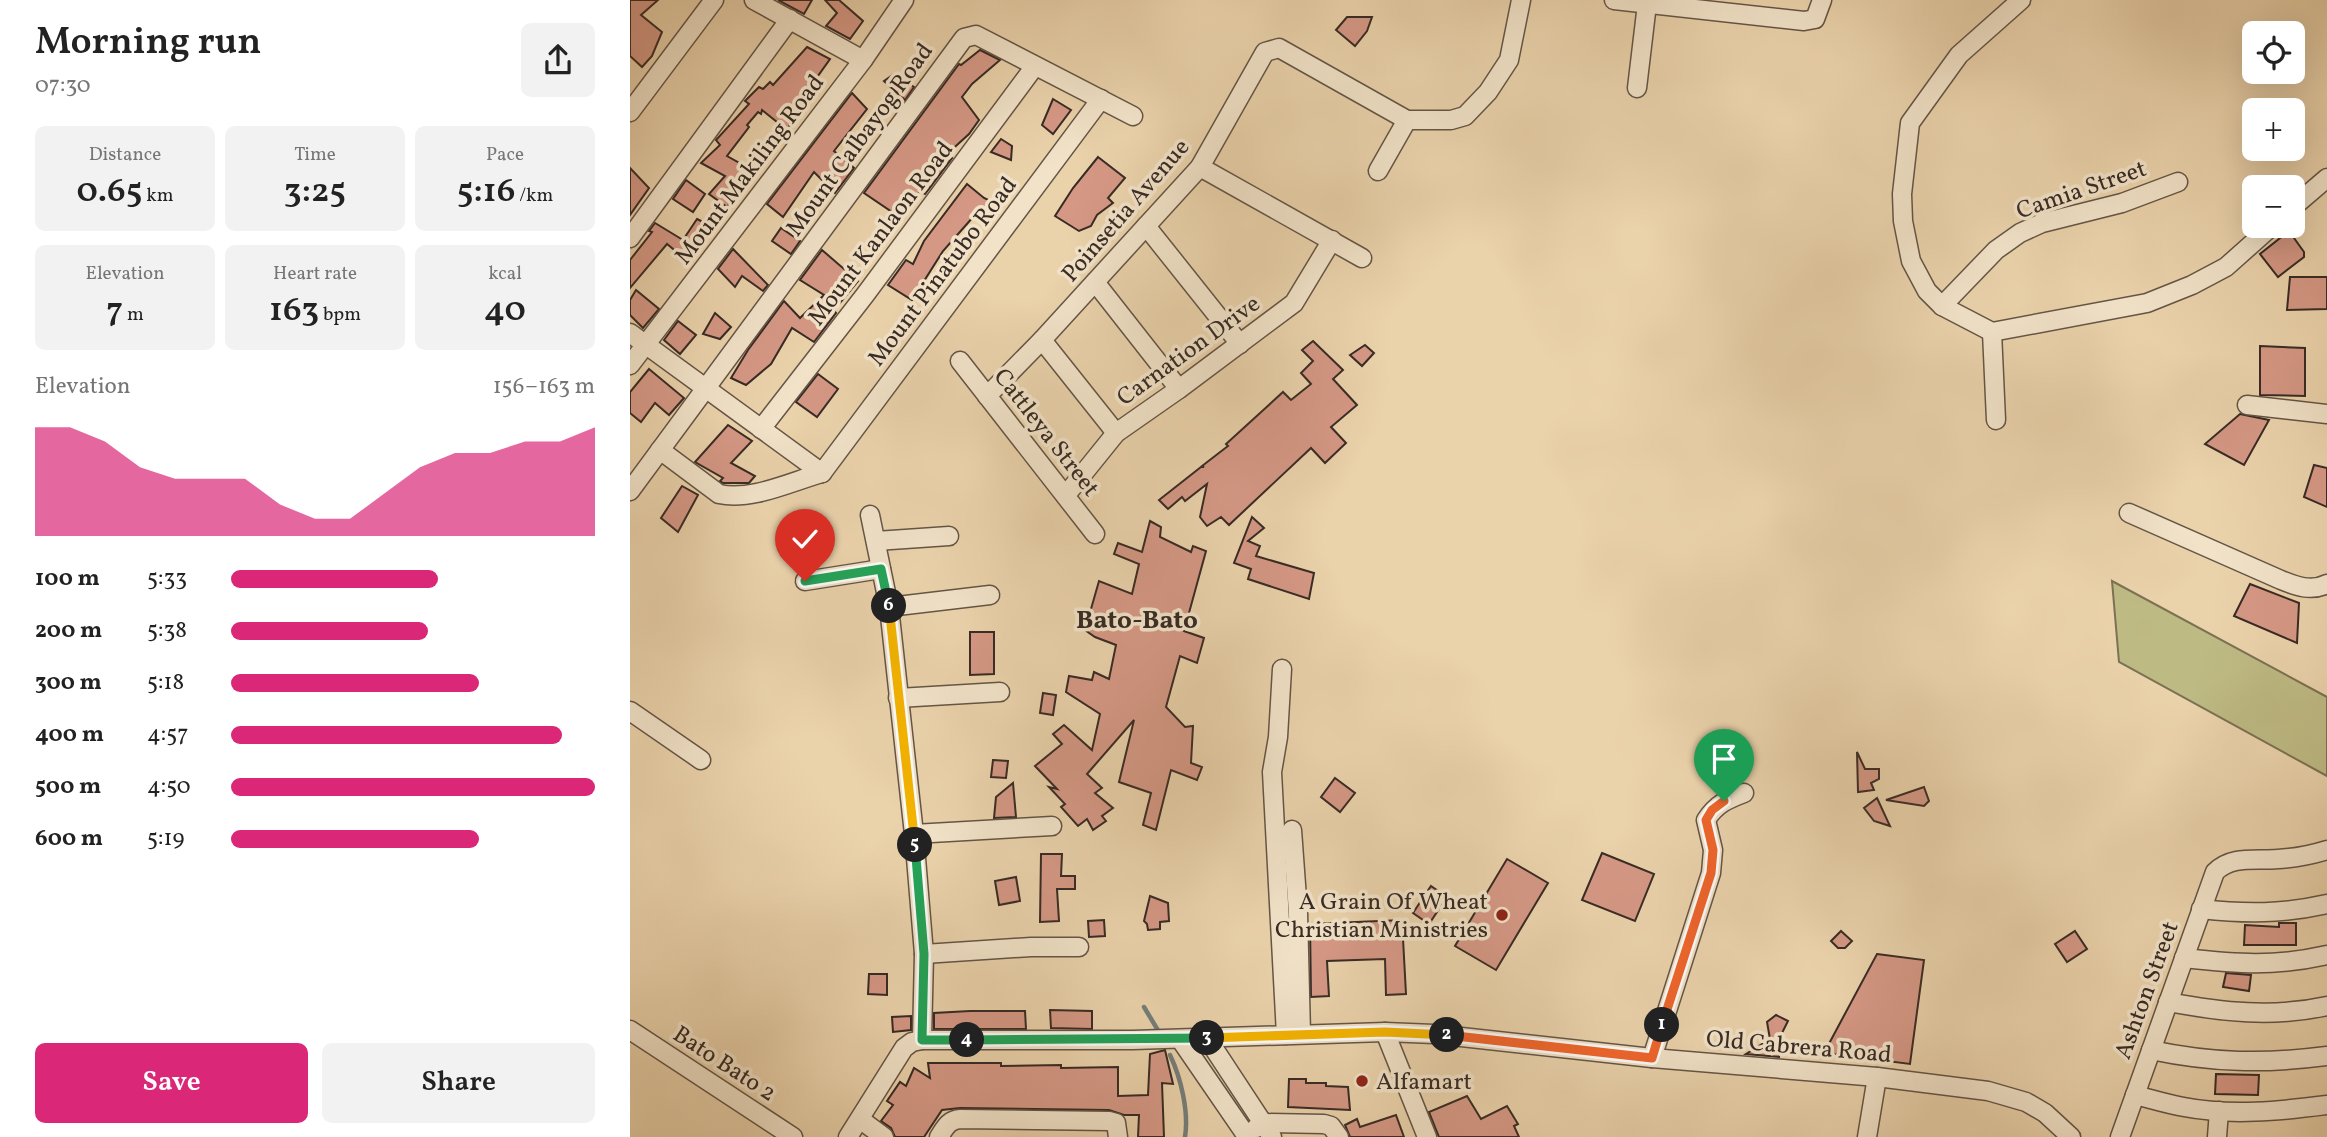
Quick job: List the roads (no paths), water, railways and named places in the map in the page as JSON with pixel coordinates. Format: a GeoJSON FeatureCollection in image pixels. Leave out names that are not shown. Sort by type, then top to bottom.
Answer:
{"type":"FeatureCollection","features":[{"type":"Feature","properties":{"kind":"street"},"geometry":{"type":"LineString","coordinates":[[630,113],[714,0]]}},
{"type":"Feature","properties":{"kind":"street"},"geometry":{"type":"LineString","coordinates":[[754,0],[863,60]]}},
{"type":"Feature","properties":{"kind":"street","name":"Mount Makiling Road"},"geometry":{"type":"LineString","coordinates":[[630,365],[863,60],[904,0]]}},
{"type":"Feature","properties":{"kind":"street","name":"Poinsetia Avenue"},"geometry":{"type":"LineString","coordinates":[[987,396],[1042,340],[1200,167],[1265,52],[1279,48],[1407,120],[1451,120],[1465,116],[1488,92],[1509,60],[1521,0]]}},
{"type":"Feature","properties":{"kind":"street"},"geometry":{"type":"LineString","coordinates":[[1614,0],[1647,4],[1691,4],[1804,20],[1815,19],[1822,0]]}},
{"type":"Feature","properties":{"kind":"street"},"geometry":{"type":"LineString","coordinates":[[2021,0],[1959,55],[1910,123],[1902,194],[1903,221],[1911,261],[1927,291],[1942,306],[1992,332],[2147,303],[2192,285],[2225,267],[2258,238]]}},
{"type":"Feature","properties":{"kind":"street"},"geometry":{"type":"LineString","coordinates":[[1637,88],[1647,4]]}},
{"type":"Feature","properties":{"kind":"street"},"geometry":{"type":"LineString","coordinates":[[630,238],[790,19]]}},
{"type":"Feature","properties":{"kind":"street","name":"Mount Calbayog Road"},"geometry":{"type":"LineString","coordinates":[[630,491],[964,38],[975,35],[1133,116]]}},
{"type":"Feature","properties":{"kind":"street","name":"Mount Kanlaon Road"},"geometry":{"type":"LineString","coordinates":[[761,429],[874,284],[1035,66]]}},
{"type":"Feature","properties":{"kind":"street","name":"Mount Pinatubo Road"},"geometry":{"type":"LineString","coordinates":[[822,473],[1101,99]]}},
{"type":"Feature","properties":{"kind":"street"},"geometry":{"type":"LineString","coordinates":[[1378,171],[1407,120]]}},
{"type":"Feature","properties":{"kind":"street"},"geometry":{"type":"LineString","coordinates":[[1200,167],[1362,258]]}},
{"type":"Feature","properties":{"kind":"street"},"geometry":{"type":"LineString","coordinates":[[2305,197],[2327,178]]}},
{"type":"Feature","properties":{"kind":"street","name":"Camia Street"},"geometry":{"type":"LineString","coordinates":[[1942,306],[1996,250],[2020,233],[2042,223],[2122,203],[2178,182]]}},
{"type":"Feature","properties":{"kind":"street"},"geometry":{"type":"LineString","coordinates":[[1146,226],[1240,344]]}},
{"type":"Feature","properties":{"kind":"street","name":"Carnation Drive"},"geometry":{"type":"LineString","coordinates":[[1066,495],[1116,433],[1294,303],[1332,240]]}},
{"type":"Feature","properties":{"kind":"street"},"geometry":{"type":"LineString","coordinates":[[1095,282],[1179,389]]}},
{"type":"Feature","properties":{"kind":"street"},"geometry":{"type":"LineString","coordinates":[[1992,332],[1996,420]]}},
{"type":"Feature","properties":{"kind":"street"},"geometry":{"type":"LineString","coordinates":[[630,333],[822,473]]}},
{"type":"Feature","properties":{"kind":"street"},"geometry":{"type":"LineString","coordinates":[[1042,340],[1116,433]]}},
{"type":"Feature","properties":{"kind":"street","name":"Cattleya Street"},"geometry":{"type":"LineString","coordinates":[[960,361],[1095,534]]}},
{"type":"Feature","properties":{"kind":"street"},"geometry":{"type":"LineString","coordinates":[[2247,405],[2327,414]]}},
{"type":"Feature","properties":{"kind":"street"},"geometry":{"type":"LineString","coordinates":[[660,450],[719,494],[730,496],[746,495],[822,473]]}},
{"type":"Feature","properties":{"kind":"street"},"geometry":{"type":"LineString","coordinates":[[2129,513],[2303,588],[2327,584]]}},
{"type":"Feature","properties":{"kind":"street"},"geometry":{"type":"LineString","coordinates":[[848,1137],[904,1048],[912,1042],[922,1040],[924,954],[914,834],[889,607],[870,515]]}},
{"type":"Feature","properties":{"kind":"street"},"geometry":{"type":"LineString","coordinates":[[876,541],[949,536]]}},
{"type":"Feature","properties":{"kind":"street"},"geometry":{"type":"LineString","coordinates":[[805,581],[881,569]]}},
{"type":"Feature","properties":{"kind":"street"},"geometry":{"type":"LineString","coordinates":[[889,607],[990,595]]}},
{"type":"Feature","properties":{"kind":"street"},"geometry":{"type":"LineString","coordinates":[[1282,669],[1278,737],[1272,772],[1294,1035]]}},
{"type":"Feature","properties":{"kind":"street"},"geometry":{"type":"LineString","coordinates":[[898,698],[1000,692]]}},
{"type":"Feature","properties":{"kind":"street"},"geometry":{"type":"LineString","coordinates":[[630,711],[701,760]]}},
{"type":"Feature","properties":{"kind":"street"},"geometry":{"type":"LineString","coordinates":[[1652,1058],[1711,873],[1713,850],[1706,820],[1712,810],[1724,801],[1744,793]]}},
{"type":"Feature","properties":{"kind":"street"},"geometry":{"type":"LineString","coordinates":[[914,834],[1052,826]]}},
{"type":"Feature","properties":{"kind":"street"},"geometry":{"type":"LineString","coordinates":[[1292,830],[1298,912],[1294,1035]]}},
{"type":"Feature","properties":{"kind":"street","name":"Ashton Street"},"geometry":{"type":"LineString","coordinates":[[2120,1137],[2215,872],[2223,863],[2278,859],[2327,850]]}},
{"type":"Feature","properties":{"kind":"street"},"geometry":{"type":"LineString","coordinates":[[2202,909],[2243,913],[2292,912],[2327,904]]}},
{"type":"Feature","properties":{"kind":"street"},"geometry":{"type":"LineString","coordinates":[[924,954],[1031,947],[1079,947]]}},
{"type":"Feature","properties":{"kind":"street"},"geometry":{"type":"LineString","coordinates":[[2184,958],[2237,964],[2274,964],[2327,955]]}},
{"type":"Feature","properties":{"kind":"street"},"geometry":{"type":"LineString","coordinates":[[2168,1002],[2220,1012],[2259,1013],[2302,1011],[2327,1006]]}},
{"type":"Feature","properties":{"kind":"street","name":"Bato Bato 2"},"geometry":{"type":"LineString","coordinates":[[630,1030],[793,1137]]}},
{"type":"Feature","properties":{"kind":"street"},"geometry":{"type":"LineString","coordinates":[[1385,1032],[1427,1137]]}},
{"type":"Feature","properties":{"kind":"street","name":"Old Cabrera Road"},"geometry":{"type":"LineString","coordinates":[[922,1040],[1207,1038],[1385,1032],[1434,1034],[1652,1058],[1962,1087],[2026,1102],[2045,1113],[2071,1137]]}},
{"type":"Feature","properties":{"kind":"street"},"geometry":{"type":"LineString","coordinates":[[1180,1038],[1245,1136],[1268,1130],[1324,1124],[1331,1126],[1339,1137]]}},
{"type":"Feature","properties":{"kind":"street"},"geometry":{"type":"LineString","coordinates":[[1207,1038],[1268,1130]]}},
{"type":"Feature","properties":{"kind":"street"},"geometry":{"type":"LineString","coordinates":[[2151,1050],[2210,1060],[2249,1063],[2327,1056]]}},
{"type":"Feature","properties":{"kind":"street"},"geometry":{"type":"LineString","coordinates":[[1867,1137],[1877,1077]]}},
{"type":"Feature","properties":{"kind":"street"},"geometry":{"type":"LineString","coordinates":[[2135,1095],[2185,1107],[2218,1111],[2286,1110],[2327,1105]]}},
{"type":"Feature","properties":{"kind":"street"},"geometry":{"type":"LineString","coordinates":[[2217,1137],[2218,1111]]}},
{"type":"Feature","properties":{"kind":"street"},"geometry":{"type":"LineString","coordinates":[[939,1137],[953,1119],[1109,1121],[1116,1123],[1119,1133]]}},
{"type":"Feature","properties":{"kind":"street"},"geometry":{"type":"LineString","coordinates":[[861,1120],[884,1137]]}},
{"type":"Feature","properties":{"kind":"waterway"},"geometry":{"type":"LineString","coordinates":[[1144,1007],[1159,1032]]}},
{"type":"Feature","properties":{"kind":"waterway"},"geometry":{"type":"LineString","coordinates":[[1170,1055],[1183,1095],[1185,1137]]}},
{"type":"Feature","properties":{"kind":"place","name":"A Grain Of Wheat Christian Ministries"},"geometry":{"type":"Point","coordinates":[1502,915]}},
{"type":"Feature","properties":{"kind":"place","name":"Alfamart"},"geometry":{"type":"Point","coordinates":[1362,1081]}},
{"type":"Feature","properties":{"kind":"district","name":"Bato-Bato"},"geometry":{"type":"Point","coordinates":[1137,619]}}]}
